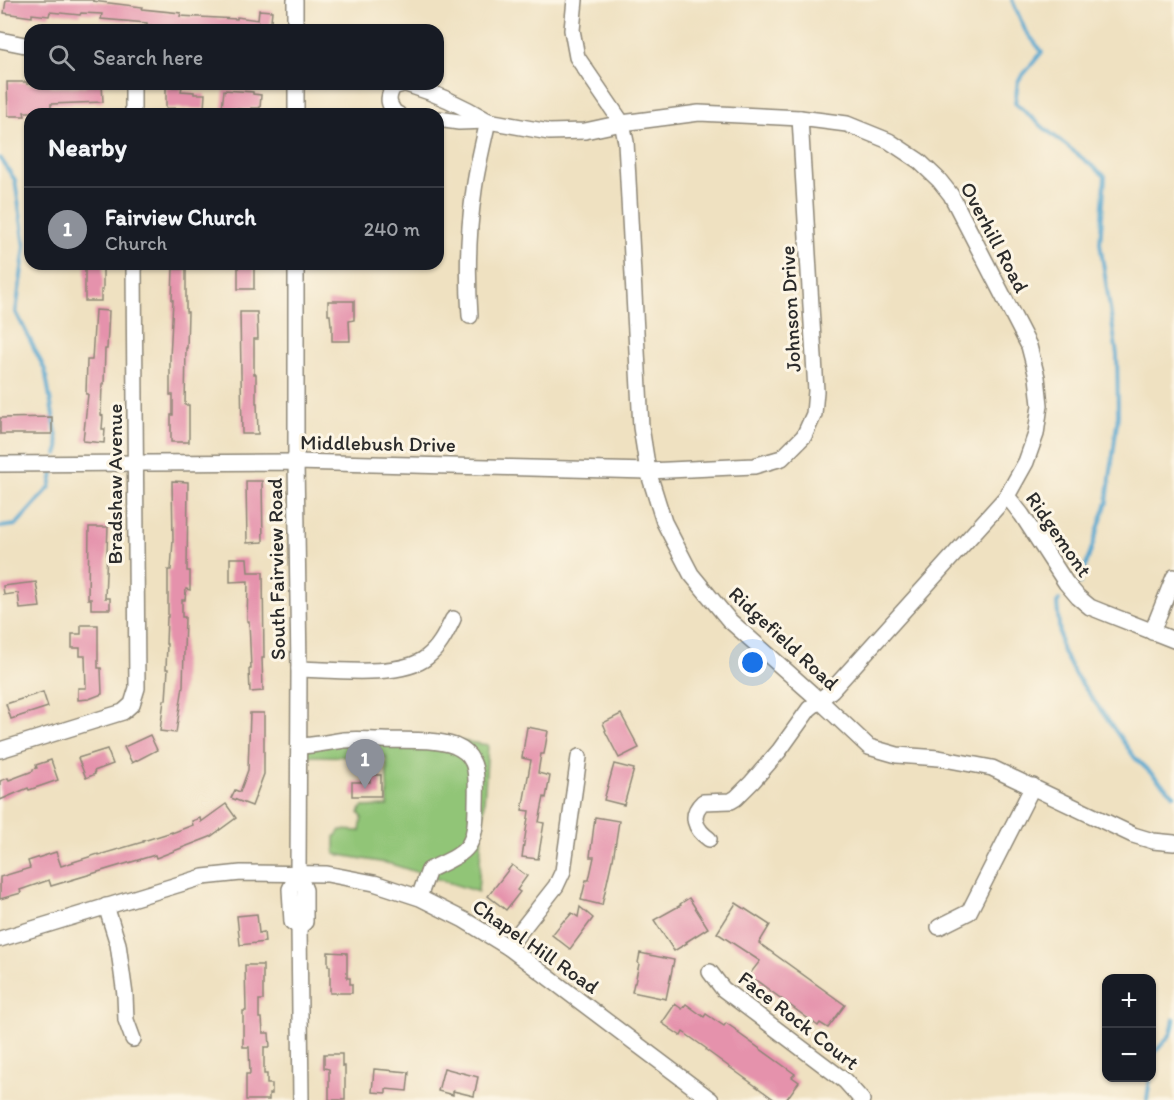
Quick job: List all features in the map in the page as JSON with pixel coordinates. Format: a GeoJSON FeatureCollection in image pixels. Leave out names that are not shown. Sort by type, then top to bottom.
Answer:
{"type":"FeatureCollection","features":[{"type":"Feature","properties":{"kind":"street"},"geometry":{"type":"LineString","coordinates":[[295,0],[296,24]]}},
{"type":"Feature","properties":{"kind":"street","name":"Ridgefield Road"},"geometry":{"type":"LineString","coordinates":[[575,0],[572,30],[577,57],[622,123],[626,142],[641,427],[648,471],[664,522],[691,574],[729,620],[869,747],[897,755],[939,758],[992,768],[1133,835],[1153,841],[1174,843]]}},
{"type":"Feature","properties":{"kind":"street"},"geometry":{"type":"LineString","coordinates":[[0,40],[24,45]]}},
{"type":"Feature","properties":{"kind":"street"},"geometry":{"type":"LineString","coordinates":[[133,90],[133,108]]}},
{"type":"Feature","properties":{"kind":"street"},"geometry":{"type":"LineString","coordinates":[[296,90],[296,108]]}},
{"type":"Feature","properties":{"kind":"street","name":"Overhill Road"},"geometry":{"type":"LineString","coordinates":[[391,108],[389,95],[392,90]]}},
{"type":"Feature","properties":{"kind":"street","name":"Overhill Road"},"geometry":{"type":"LineString","coordinates":[[427,90],[466,107],[488,121]]}},
{"type":"Feature","properties":{"kind":"street","name":"Overhill Road"},"geometry":{"type":"LineString","coordinates":[[444,120],[488,121],[549,132],[585,130],[699,113],[800,118],[847,124],[889,141],[919,161],[939,180],[951,195],[1029,346],[1037,377],[1040,405],[1036,434],[1026,462],[1007,496],[832,690],[809,709],[779,751],[752,782],[731,801],[703,802],[698,807],[697,827],[700,833],[709,839]]}},
{"type":"Feature","properties":{"kind":"street","name":"Johnson Drive"},"geometry":{"type":"LineString","coordinates":[[754,466],[782,458],[804,436],[814,414],[816,391],[800,118]]}},
{"type":"Feature","properties":{"kind":"street"},"geometry":{"type":"LineString","coordinates":[[470,316],[469,228],[474,187],[488,121]]}},
{"type":"Feature","properties":{"kind":"street","name":"Bradshaw Avenue"},"geometry":{"type":"LineString","coordinates":[[0,750],[123,711],[132,704],[137,688],[134,270]]}},
{"type":"Feature","properties":{"kind":"street","name":"South Fairview Road"},"geometry":{"type":"LineString","coordinates":[[296,270],[298,873],[305,890],[304,922],[299,927],[301,1100]]}},
{"type":"Feature","properties":{"kind":"street","name":"Middlebush Drive"},"geometry":{"type":"LineString","coordinates":[[0,464],[296,462],[648,471],[754,466]]}},
{"type":"Feature","properties":{"kind":"street","name":"Ridgemont"},"geometry":{"type":"LineString","coordinates":[[1007,496],[1078,597],[1090,606],[1174,640]]}},
{"type":"Feature","properties":{"kind":"street"},"geometry":{"type":"LineString","coordinates":[[1152,632],[1174,578]]}},
{"type":"Feature","properties":{"kind":"street"},"geometry":{"type":"LineString","coordinates":[[299,669],[368,671],[399,669],[426,658],[442,642],[453,619]]}},
{"type":"Feature","properties":{"kind":"street"},"geometry":{"type":"LineString","coordinates":[[299,746],[346,740],[435,741],[455,746],[464,751],[472,761],[475,770],[476,794],[473,839],[462,853],[429,870],[418,897]]}},
{"type":"Feature","properties":{"kind":"street"},"geometry":{"type":"LineString","coordinates":[[508,947],[556,886],[563,870],[579,757]]}},
{"type":"Feature","properties":{"kind":"street"},"geometry":{"type":"LineString","coordinates":[[939,927],[969,912],[1033,786]]}},
{"type":"Feature","properties":{"kind":"street","name":"Chapel Hill Road"},"geometry":{"type":"LineString","coordinates":[[0,939],[203,877],[241,873],[327,874],[374,883],[418,897],[464,920],[508,947],[711,1100]]}},
{"type":"Feature","properties":{"kind":"street"},"geometry":{"type":"LineString","coordinates":[[106,906],[118,944],[126,1020],[133,1040]]}},
{"type":"Feature","properties":{"kind":"street","name":"Face Rock Court"},"geometry":{"type":"LineString","coordinates":[[710,972],[723,989],[845,1081],[862,1100]]}},
{"type":"Feature","properties":{"kind":"green space"},"geometry":{"type":"Polygon","coordinates":[[[300,737],[461,741],[488,745],[478,892],[391,864],[335,854],[335,837],[340,830],[360,831],[362,817],[359,813],[362,807],[388,806],[386,757],[300,756],[300,737]]]}},
{"type":"Feature","properties":{"kind":"building"},"geometry":{"type":"Polygon","coordinates":[[[6,0],[93,0],[181,13],[180,16],[237,19],[237,17],[258,20],[259,10],[272,11],[271,24],[147,24],[101,19],[102,14],[81,13],[80,15],[50,12],[49,16],[32,14],[32,17],[4,13],[6,0]]]}},
{"type":"Feature","properties":{"kind":"building"},"geometry":{"type":"Polygon","coordinates":[[[7,82],[24,82],[24,90],[102,90],[103,102],[51,104],[51,108],[24,108],[24,116],[8,116],[7,82]]]}},
{"type":"Feature","properties":{"kind":"building"},"geometry":{"type":"Polygon","coordinates":[[[166,90],[205,94],[204,108],[166,108],[166,90]]]}},
{"type":"Feature","properties":{"kind":"building"},"geometry":{"type":"Polygon","coordinates":[[[224,90],[253,92],[253,94],[261,95],[260,108],[222,108],[224,90]]]}},
{"type":"Feature","properties":{"kind":"building"},"geometry":{"type":"Polygon","coordinates":[[[85,270],[103,270],[101,301],[85,301],[85,270]]]}},
{"type":"Feature","properties":{"kind":"building"},"geometry":{"type":"Polygon","coordinates":[[[173,270],[186,270],[186,312],[188,312],[185,405],[189,405],[189,442],[171,442],[171,415],[173,415],[173,395],[170,395],[173,270]]]}},
{"type":"Feature","properties":{"kind":"building"},"geometry":{"type":"Polygon","coordinates":[[[238,270],[254,270],[254,289],[238,289],[238,270]]]}},
{"type":"Feature","properties":{"kind":"building"},"geometry":{"type":"Polygon","coordinates":[[[328,301],[354,301],[354,320],[349,321],[350,341],[332,341],[328,301]]]}},
{"type":"Feature","properties":{"kind":"building"},"geometry":{"type":"Polygon","coordinates":[[[95,310],[109,311],[104,384],[102,384],[101,415],[103,416],[102,429],[105,429],[104,443],[83,441],[88,394],[86,394],[87,360],[92,360],[95,310]]]}},
{"type":"Feature","properties":{"kind":"building"},"geometry":{"type":"Polygon","coordinates":[[[240,312],[257,312],[258,339],[254,339],[254,374],[256,374],[258,434],[242,434],[240,312]]]}},
{"type":"Feature","properties":{"kind":"building"},"geometry":{"type":"Polygon","coordinates":[[[52,417],[52,434],[0,434],[0,418],[52,417]]]}},
{"type":"Feature","properties":{"kind":"building"},"geometry":{"type":"Polygon","coordinates":[[[172,481],[188,482],[187,571],[190,571],[190,590],[186,589],[185,600],[182,600],[182,617],[185,617],[183,686],[176,733],[160,731],[164,700],[166,700],[168,669],[166,669],[166,644],[168,570],[171,570],[173,540],[172,481]]]}},
{"type":"Feature","properties":{"kind":"building"},"geometry":{"type":"Polygon","coordinates":[[[246,481],[262,481],[263,542],[247,543],[246,481]]]}},
{"type":"Feature","properties":{"kind":"building"},"geometry":{"type":"Polygon","coordinates":[[[89,527],[108,527],[105,598],[110,598],[110,609],[91,609],[91,599],[88,599],[89,527]]]}},
{"type":"Feature","properties":{"kind":"building"},"geometry":{"type":"Polygon","coordinates":[[[230,558],[247,558],[248,572],[263,572],[263,691],[250,692],[248,581],[230,582],[230,558]]]}},
{"type":"Feature","properties":{"kind":"building"},"geometry":{"type":"Polygon","coordinates":[[[36,582],[40,607],[20,609],[18,593],[4,595],[3,586],[36,582]]]}},
{"type":"Feature","properties":{"kind":"building"},"geometry":{"type":"Polygon","coordinates":[[[81,625],[98,625],[98,668],[101,668],[102,694],[78,700],[78,688],[86,688],[85,656],[80,656],[80,648],[72,648],[72,634],[81,634],[81,625]]]}},
{"type":"Feature","properties":{"kind":"building"},"geometry":{"type":"Polygon","coordinates":[[[43,692],[48,707],[11,719],[6,704],[43,692]]]}},
{"type":"Feature","properties":{"kind":"building"},"geometry":{"type":"Polygon","coordinates":[[[250,713],[264,713],[264,774],[252,806],[231,798],[235,790],[240,792],[248,770],[250,713]]]}},
{"type":"Feature","properties":{"kind":"building"},"geometry":{"type":"Polygon","coordinates":[[[621,714],[639,748],[619,758],[603,723],[621,714]]]}},
{"type":"Feature","properties":{"kind":"building"},"geometry":{"type":"Polygon","coordinates":[[[527,727],[548,731],[538,773],[550,776],[539,822],[544,823],[538,859],[522,857],[529,811],[522,810],[531,760],[522,758],[527,727]]]}},
{"type":"Feature","properties":{"kind":"building"},"geometry":{"type":"Polygon","coordinates":[[[150,735],[157,750],[132,763],[124,747],[150,735]]]}},
{"type":"Feature","properties":{"kind":"building"},"geometry":{"type":"Polygon","coordinates":[[[107,749],[113,764],[94,771],[95,774],[86,778],[78,758],[107,749]]]}},
{"type":"Feature","properties":{"kind":"building"},"geometry":{"type":"Polygon","coordinates":[[[51,760],[58,780],[29,790],[28,788],[0,800],[0,781],[33,771],[37,768],[36,765],[51,760]]]}},
{"type":"Feature","properties":{"kind":"building"},"geometry":{"type":"Polygon","coordinates":[[[614,764],[634,769],[624,805],[604,800],[614,764]]]}},
{"type":"Feature","properties":{"kind":"building"},"geometry":{"type":"Polygon","coordinates":[[[369,775],[381,775],[381,796],[352,796],[352,782],[370,782],[369,775]]]}},
{"type":"Feature","properties":{"kind":"building"},"geometry":{"type":"Polygon","coordinates":[[[226,804],[236,818],[210,837],[156,858],[155,855],[51,886],[49,880],[20,890],[21,893],[0,899],[0,877],[30,868],[28,861],[56,852],[61,866],[172,833],[193,825],[192,821],[200,818],[201,822],[226,804]]]}},
{"type":"Feature","properties":{"kind":"building"},"geometry":{"type":"Polygon","coordinates":[[[595,817],[619,821],[613,860],[602,905],[581,900],[586,880],[589,880],[594,857],[590,857],[595,817]]]}},
{"type":"Feature","properties":{"kind":"building"},"geometry":{"type":"Polygon","coordinates":[[[512,865],[527,876],[517,890],[520,892],[506,910],[488,896],[512,865]]]}},
{"type":"Feature","properties":{"kind":"building"},"geometry":{"type":"Polygon","coordinates":[[[689,898],[708,928],[674,951],[654,920],[689,898]]]}},
{"type":"Feature","properties":{"kind":"building"},"geometry":{"type":"Polygon","coordinates":[[[736,903],[770,925],[759,943],[845,1005],[828,1028],[820,1023],[818,1026],[749,975],[760,961],[717,933],[736,903]]]}},
{"type":"Feature","properties":{"kind":"building"},"geometry":{"type":"Polygon","coordinates":[[[580,907],[593,918],[570,949],[552,935],[572,913],[578,917],[580,907]]]}},
{"type":"Feature","properties":{"kind":"building"},"geometry":{"type":"Polygon","coordinates":[[[257,914],[259,933],[264,932],[265,942],[240,945],[237,916],[257,914]]]}},
{"type":"Feature","properties":{"kind":"building"},"geometry":{"type":"Polygon","coordinates":[[[328,952],[347,953],[347,978],[350,978],[350,984],[352,984],[352,993],[330,993],[328,952]]]}},
{"type":"Feature","properties":{"kind":"building"},"geometry":{"type":"Polygon","coordinates":[[[640,953],[674,960],[666,999],[632,992],[640,953]]]}},
{"type":"Feature","properties":{"kind":"building"},"geometry":{"type":"Polygon","coordinates":[[[245,965],[263,965],[263,1000],[259,1000],[259,1018],[262,1018],[263,1033],[269,1033],[270,1047],[264,1047],[264,1074],[267,1074],[267,1084],[272,1084],[272,1094],[269,1094],[269,1100],[246,1100],[246,1074],[250,1074],[249,1047],[243,1047],[243,1011],[246,1011],[245,965]]]}},
{"type":"Feature","properties":{"kind":"building"},"geometry":{"type":"Polygon","coordinates":[[[675,1004],[682,1009],[686,1004],[704,1017],[706,1014],[724,1026],[726,1023],[795,1074],[792,1077],[799,1082],[786,1100],[775,1100],[683,1032],[681,1036],[662,1023],[675,1004]]]}},
{"type":"Feature","properties":{"kind":"building"},"geometry":{"type":"Polygon","coordinates":[[[324,1054],[342,1054],[342,1066],[345,1066],[345,1100],[329,1100],[329,1069],[324,1068],[324,1054]]]}},
{"type":"Feature","properties":{"kind":"building"},"geometry":{"type":"Polygon","coordinates":[[[444,1068],[478,1077],[474,1096],[453,1091],[453,1095],[438,1091],[444,1068]]]}},
{"type":"Feature","properties":{"kind":"building"},"geometry":{"type":"Polygon","coordinates":[[[374,1069],[409,1072],[407,1091],[386,1089],[386,1093],[372,1092],[374,1069]]]}},
{"type":"Feature","properties":{"kind":"waterway"},"geometry":{"type":"LineString","coordinates":[[1012,0],[1025,30],[1042,52],[1018,81],[1015,103],[1105,176],[1100,243],[1117,355],[1118,415],[1107,502],[1080,583]]}},
{"type":"Feature","properties":{"kind":"waterway"},"geometry":{"type":"LineString","coordinates":[[0,158],[15,180],[24,239]]}},
{"type":"Feature","properties":{"kind":"waterway"},"geometry":{"type":"LineString","coordinates":[[24,253],[16,312],[45,370],[59,449],[57,454]]}},
{"type":"Feature","properties":{"kind":"waterway"},"geometry":{"type":"LineString","coordinates":[[0,527],[16,525],[50,487],[53,473]]}},
{"type":"Feature","properties":{"kind":"waterway"},"geometry":{"type":"LineString","coordinates":[[1059,600],[1057,603],[1061,648],[1074,673],[1135,758],[1174,795]]}},
{"type":"Feature","properties":{"kind":"waterway"},"geometry":{"type":"LineString","coordinates":[[1156,1051],[1171,1034],[1174,1019]]}},
{"type":"Feature","properties":{"kind":"waterway"},"geometry":{"type":"LineString","coordinates":[[1147,1100],[1149,1082]]}},
{"type":"Feature","properties":{"kind":"place","name":"Fairview Church"},"geometry":{"type":"Point","coordinates":[365,789]}}]}
